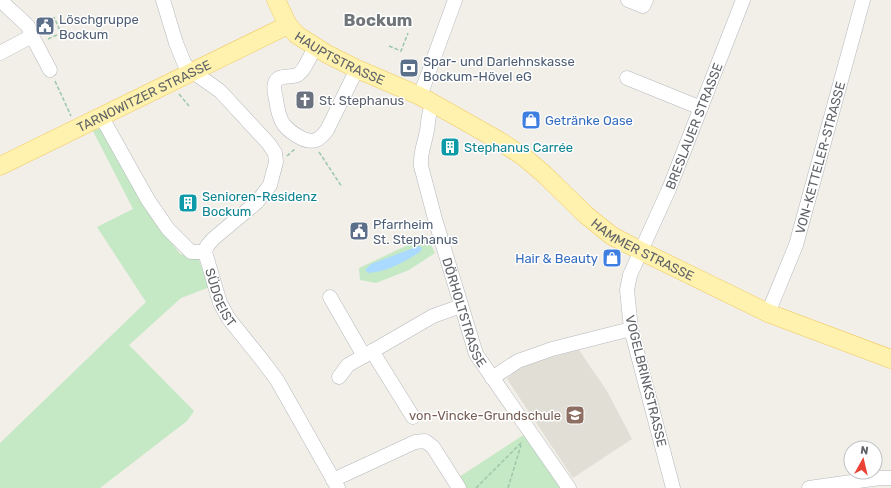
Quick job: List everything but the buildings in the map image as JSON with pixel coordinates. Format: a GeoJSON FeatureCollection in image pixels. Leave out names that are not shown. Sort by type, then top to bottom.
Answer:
{"type":"FeatureCollection","features":[{"type":"Feature","properties":{"kind":"main road","name":"HAUPTSTRASSE"},"geometry":{"type":"LineString","coordinates":[[276,0],[288,25],[297,35],[315,47],[357,69],[426,100]]}},
{"type":"Feature","properties":{"kind":"main road","name":"TARNOWITZER STRASSE"},"geometry":{"type":"LineString","coordinates":[[0,166],[288,25]]}},
{"type":"Feature","properties":{"kind":"main road","name":"HAMMER STRASSE"},"geometry":{"type":"LineString","coordinates":[[426,100],[520,154],[541,171],[603,230],[641,251],[768,312],[891,359]]}},
{"type":"Feature","properties":{"kind":"street"},"geometry":{"type":"LineString","coordinates":[[0,0],[28,26],[50,70]]}},
{"type":"Feature","properties":{"kind":"street"},"geometry":{"type":"LineString","coordinates":[[163,0],[176,43],[185,64],[192,72],[220,91],[238,109],[269,144],[275,153],[276,162],[270,185],[257,202],[213,239],[207,246],[205,252]]}},
{"type":"Feature","properties":{"kind":"street","name":"DÖRHOLTSTRASSE"},"geometry":{"type":"LineString","coordinates":[[455,0],[426,100],[429,111],[427,131],[420,158],[421,166],[435,219],[476,354],[492,378],[526,437],[570,488]]}},
{"type":"Feature","properties":{"kind":"street"},"geometry":{"type":"LineString","coordinates":[[628,0],[643,6],[646,0]]}},
{"type":"Feature","properties":{"kind":"street","name":"BRESLAUER STRASSE"},"geometry":{"type":"LineString","coordinates":[[641,251],[669,189],[743,0]]}},
{"type":"Feature","properties":{"kind":"street","name":"VON-KETTELER-STRASSE"},"geometry":{"type":"LineString","coordinates":[[768,312],[796,245],[863,0]]}},
{"type":"Feature","properties":{"kind":"street"},"geometry":{"type":"LineString","coordinates":[[0,53],[32,36]]}},
{"type":"Feature","properties":{"kind":"street"},"geometry":{"type":"LineString","coordinates":[[315,47],[302,72],[297,75],[278,79],[275,82],[274,88],[278,112],[283,124],[293,134],[310,140],[322,137],[327,130],[357,69]]}},
{"type":"Feature","properties":{"kind":"street"},"geometry":{"type":"LineString","coordinates":[[627,78],[701,108]]}},
{"type":"Feature","properties":{"kind":"street","name":"SÜDGEIST"},"geometry":{"type":"LineString","coordinates":[[101,116],[148,200],[168,229],[191,252],[205,252],[220,303],[229,319],[277,380],[335,484]]}},
{"type":"Feature","properties":{"kind":"street","name":"VOGELBRINKSTRASSE"},"geometry":{"type":"LineString","coordinates":[[641,251],[630,275],[627,290],[631,329],[673,488]]}},
{"type":"Feature","properties":{"kind":"street"},"geometry":{"type":"LineString","coordinates":[[330,297],[413,417]]}},
{"type":"Feature","properties":{"kind":"street"},"geometry":{"type":"LineString","coordinates":[[339,378],[348,365],[368,353],[433,316],[461,306]]}},
{"type":"Feature","properties":{"kind":"street","name":"DÖRHOLTSTRASSE"},"geometry":{"type":"LineString","coordinates":[[492,378],[518,360],[552,349],[631,329]]}},
{"type":"Feature","properties":{"kind":"street"},"geometry":{"type":"LineString","coordinates":[[335,484],[415,442],[425,441],[433,447],[459,488]]}},
{"type":"Feature","properties":{"kind":"street"},"geometry":{"type":"LineString","coordinates":[[809,488],[880,478],[891,478]]}},
{"type":"Feature","properties":{"kind":"path"},"geometry":{"type":"LineString","coordinates":[[47,39],[61,33],[54,17]]}},
{"type":"Feature","properties":{"kind":"path"},"geometry":{"type":"LineString","coordinates":[[389,46],[401,51],[408,33]]}},
{"type":"Feature","properties":{"kind":"path"},"geometry":{"type":"LineString","coordinates":[[50,70],[77,128]]}},
{"type":"Feature","properties":{"kind":"path"},"geometry":{"type":"LineString","coordinates":[[178,93],[189,106]]}},
{"type":"Feature","properties":{"kind":"path"},"geometry":{"type":"LineString","coordinates":[[276,162],[284,159],[310,140],[342,187]]}},
{"type":"Feature","properties":{"kind":"path"},"geometry":{"type":"LineString","coordinates":[[476,488],[526,437]]}},
{"type":"Feature","properties":{"kind":"path"},"geometry":{"type":"LineString","coordinates":[[508,488],[526,437]]}},
{"type":"Feature","properties":{"kind":"shaded area","name":"von-Vincke-Grundschule"},"geometry":{"type":"Polygon","coordinates":[[[579,350],[607,391],[632,439],[573,478],[507,379],[516,369],[548,358],[579,350]]]}},
{"type":"Feature","properties":{"kind":"green space"},"geometry":{"type":"Polygon","coordinates":[[[101,128],[159,226],[180,254],[198,258],[210,287],[181,298],[129,345],[194,411],[187,421],[100,488],[0,488],[0,443],[146,302],[97,227],[133,209],[93,131],[101,128]]]}},
{"type":"Feature","properties":{"kind":"green space"},"geometry":{"type":"Polygon","coordinates":[[[427,236],[435,253],[409,270],[376,283],[360,280],[359,268],[427,236]]]}},
{"type":"Feature","properties":{"kind":"green space"},"geometry":{"type":"Polygon","coordinates":[[[525,434],[563,488],[463,488],[456,479],[525,434]]]}},
{"type":"Feature","properties":{"kind":"water"},"geometry":{"type":"Polygon","coordinates":[[[419,246],[422,248],[420,252],[395,266],[382,271],[368,273],[365,270],[371,264],[419,246]]]}},
{"type":"Feature","properties":{"kind":"place","name":"Löschgruppe Bockum"},"geometry":{"type":"Point","coordinates":[45,26]}},
{"type":"Feature","properties":{"kind":"place","name":"Spar- und Darlehnskasse Bockum-Hövel eG"},"geometry":{"type":"Point","coordinates":[409,68]}},
{"type":"Feature","properties":{"kind":"place","name":"St. Stephanus"},"geometry":{"type":"Point","coordinates":[305,100]}},
{"type":"Feature","properties":{"kind":"place","name":"Getränke Oase"},"geometry":{"type":"Point","coordinates":[531,120]}},
{"type":"Feature","properties":{"kind":"place","name":"Stephanus Carrée"},"geometry":{"type":"Point","coordinates":[450,147]}},
{"type":"Feature","properties":{"kind":"place","name":"Senioren-Residenz Bockum"},"geometry":{"type":"Point","coordinates":[188,203]}},
{"type":"Feature","properties":{"kind":"place","name":"Pfarrheim St. Stephanus"},"geometry":{"type":"Point","coordinates":[359,231]}},
{"type":"Feature","properties":{"kind":"place","name":"Hair & Beauty"},"geometry":{"type":"Point","coordinates":[612,258]}},
{"type":"Feature","properties":{"kind":"place","name":"von-Vincke-Grundschule"},"geometry":{"type":"Point","coordinates":[575,415]}},
{"type":"Feature","properties":{"kind":"district","name":"Bockum"},"geometry":{"type":"Point","coordinates":[378,20]}}]}
